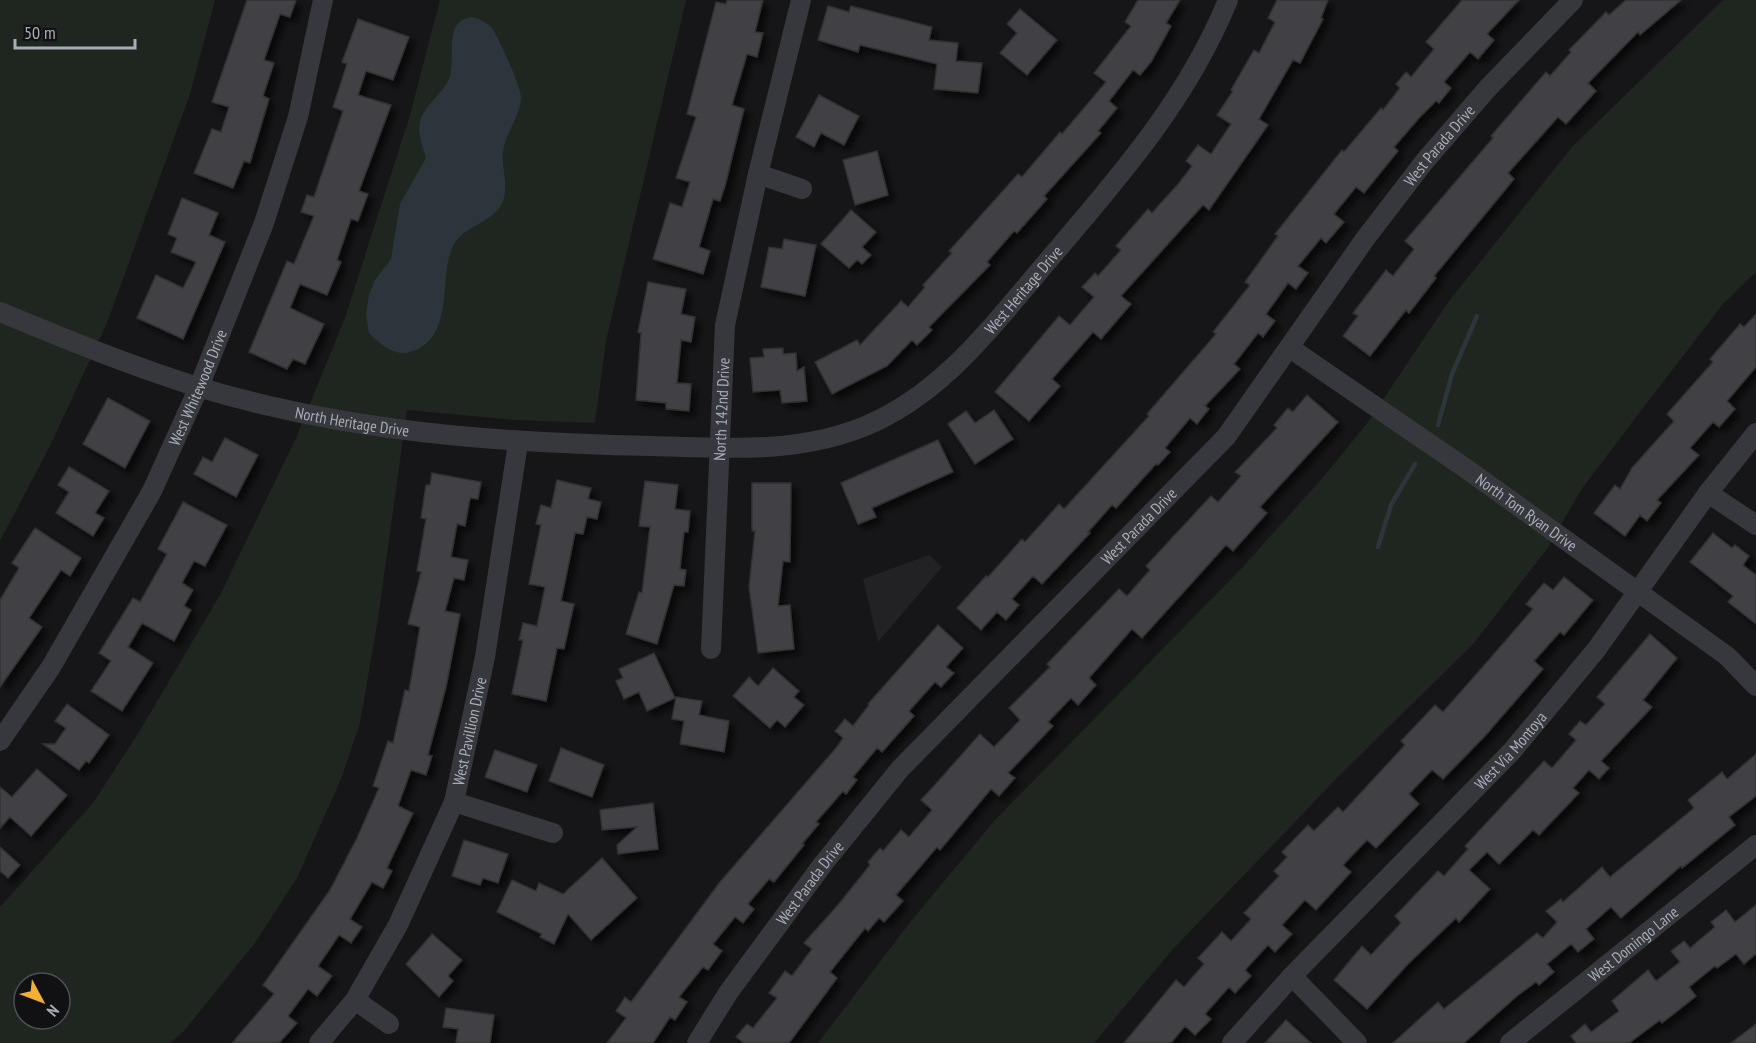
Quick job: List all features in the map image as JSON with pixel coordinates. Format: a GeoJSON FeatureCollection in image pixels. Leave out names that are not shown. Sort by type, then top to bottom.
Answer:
{"type":"FeatureCollection","features":[{"type":"Feature","properties":{"kind":"street","name":"West Whitewood Drive"},"geometry":{"type":"LineString","coordinates":[[0,741],[51,667],[152,491],[199,387],[268,213],[298,117],[322,0]]}},
{"type":"Feature","properties":{"kind":"street","name":"North 142nd Drive"},"geometry":{"type":"LineString","coordinates":[[711,649],[722,448],[725,325],[758,174],[801,0]]}},
{"type":"Feature","properties":{"kind":"street","name":"West Heritage Drive"},"geometry":{"type":"LineString","coordinates":[[722,448],[799,445],[840,435],[889,415],[939,381],[978,341],[1143,148],[1174,103],[1228,0]]}},
{"type":"Feature","properties":{"kind":"street","name":"West Parada Drive"},"geometry":{"type":"LineString","coordinates":[[697,1043],[728,993],[810,883],[900,769],[1226,437],[1365,239],[1424,162],[1487,89],[1574,0]]}},
{"type":"Feature","properties":{"kind":"street"},"geometry":{"type":"LineString","coordinates":[[758,174],[802,189]]}},
{"type":"Feature","properties":{"kind":"street","name":"North Heritage Drive"},"geometry":{"type":"LineString","coordinates":[[0,312],[97,351],[199,387],[381,428],[518,443],[722,448]]}},
{"type":"Feature","properties":{"kind":"street","name":"North Tom Ryan Drive"},"geometry":{"type":"LineString","coordinates":[[1290,348],[1468,470],[1727,656],[1756,686]]}},
{"type":"Feature","properties":{"kind":"street","name":"West Via Montoya"},"geometry":{"type":"LineString","coordinates":[[1232,1043],[1292,976],[1512,751],[1596,650],[1708,493],[1756,433]]}},
{"type":"Feature","properties":{"kind":"street","name":"West Pavillion Drive"},"geometry":{"type":"LineString","coordinates":[[319,1043],[355,1000],[398,925],[454,802],[485,657],[518,443]]}},
{"type":"Feature","properties":{"kind":"street"},"geometry":{"type":"LineString","coordinates":[[1708,493],[1756,525]]}},
{"type":"Feature","properties":{"kind":"street"},"geometry":{"type":"LineString","coordinates":[[454,802],[553,833]]}},
{"type":"Feature","properties":{"kind":"street","name":"West Domingo Lane"},"geometry":{"type":"LineString","coordinates":[[1510,1043],[1756,845]]}},
{"type":"Feature","properties":{"kind":"street"},"geometry":{"type":"LineString","coordinates":[[1292,976],[1357,1043]]}},
{"type":"Feature","properties":{"kind":"street"},"geometry":{"type":"LineString","coordinates":[[355,1000],[389,1024]]}},
{"type":"Feature","properties":{"kind":"shaded area"},"geometry":{"type":"Polygon","coordinates":[[[0,0],[215,0],[190,94],[107,323],[50,446],[0,541],[0,0]]]}},
{"type":"Feature","properties":{"kind":"shaded area"},"geometry":{"type":"Polygon","coordinates":[[[440,0],[686,0],[606,341],[595,423],[516,420],[407,410],[378,619],[360,723],[341,779],[297,878],[255,943],[184,1031],[170,1043],[0,1043],[0,907],[93,803],[139,732],[220,595],[296,438],[345,318],[410,115],[440,0]]]}},
{"type":"Feature","properties":{"kind":"shaded area"},"geometry":{"type":"Polygon","coordinates":[[[1723,0],[1756,0],[1756,272],[1723,304],[1643,408],[1581,490],[1547,549],[1474,643],[1338,777],[1174,948],[1094,1043],[818,1043],[911,921],[995,820],[1241,569],[1325,475],[1368,422],[1449,301],[1572,147],[1723,0]]]}},
{"type":"Feature","properties":{"kind":"shaded area"},"geometry":{"type":"Polygon","coordinates":[[[472,17],[485,22],[492,28],[510,64],[520,93],[520,106],[503,151],[505,195],[499,209],[493,215],[464,233],[453,246],[446,273],[444,303],[436,331],[428,342],[416,350],[396,352],[390,350],[369,333],[366,315],[369,295],[375,280],[391,259],[400,204],[426,158],[419,131],[422,116],[450,76],[452,40],[457,25],[472,17]]]}},
{"type":"Feature","properties":{"kind":"shaded area"},"geometry":{"type":"Polygon","coordinates":[[[929,555],[942,567],[878,642],[863,579],[929,555]]]}},
{"type":"Feature","properties":{"kind":"building"},"geometry":{"type":"Polygon","coordinates":[[[247,0],[296,0],[290,17],[280,14],[264,60],[274,63],[263,96],[269,99],[250,163],[244,161],[233,188],[194,173],[212,129],[221,132],[229,107],[212,102],[247,0]]]}},
{"type":"Feature","properties":{"kind":"building"},"geometry":{"type":"Polygon","coordinates":[[[727,0],[763,0],[755,32],[763,33],[757,57],[747,54],[732,105],[744,109],[725,186],[720,201],[713,199],[699,247],[710,251],[703,274],[653,259],[670,203],[682,207],[690,182],[676,178],[696,117],[687,114],[716,2],[726,4],[727,0]]]}},
{"type":"Feature","properties":{"kind":"building"},"geometry":{"type":"Polygon","coordinates":[[[1138,0],[1180,0],[1166,23],[1171,26],[1151,62],[1140,75],[1133,70],[1109,101],[1117,108],[1098,131],[1101,133],[1044,196],[1047,199],[1017,233],[1014,231],[987,262],[990,265],[929,327],[932,330],[917,345],[912,340],[887,366],[832,394],[815,362],[857,340],[860,345],[901,301],[908,307],[925,287],[923,285],[952,253],[949,251],[1018,174],[1022,177],[1060,132],[1062,134],[1106,82],[1094,73],[1131,26],[1125,22],[1138,0]]]}},
{"type":"Feature","properties":{"kind":"building"},"geometry":{"type":"Polygon","coordinates":[[[1277,0],[1328,0],[1321,18],[1323,19],[1300,63],[1293,60],[1259,119],[1268,125],[1209,210],[1203,205],[1121,296],[1131,304],[1101,339],[1093,332],[1052,379],[1060,386],[1029,421],[995,392],[1059,316],[1070,325],[1094,297],[1082,287],[1095,273],[1098,276],[1121,250],[1116,246],[1148,209],[1152,213],[1179,183],[1192,166],[1186,161],[1198,145],[1211,154],[1231,124],[1217,115],[1233,91],[1231,90],[1254,50],[1259,53],[1275,22],[1268,18],[1277,0]]]}},
{"type":"Feature","properties":{"kind":"building"},"geometry":{"type":"Polygon","coordinates":[[[1462,0],[1519,0],[1487,34],[1494,40],[1478,59],[1470,52],[1444,82],[1451,88],[1439,103],[1436,101],[1419,118],[1394,147],[1398,151],[1364,193],[1356,187],[1334,214],[1344,222],[1326,243],[1321,238],[1298,266],[1308,273],[1296,289],[1288,283],[1266,314],[1275,321],[1263,337],[1258,333],[1234,364],[1240,369],[1205,406],[1209,409],[1197,424],[1190,418],[1165,448],[1170,452],[1116,508],[1112,505],[1088,532],[1090,533],[1042,584],[1033,576],[1012,599],[1019,605],[1006,620],[997,612],[981,630],[957,608],[1022,539],[1025,542],[1059,504],[1064,509],[1149,416],[1147,414],[1216,334],[1213,332],[1250,285],[1245,282],[1278,236],[1275,234],[1342,150],[1344,152],[1381,108],[1383,110],[1400,88],[1396,84],[1406,72],[1411,77],[1434,49],[1426,42],[1462,0]]]}},
{"type":"Feature","properties":{"kind":"building"},"geometry":{"type":"Polygon","coordinates":[[[1626,0],[1681,0],[1640,35],[1638,32],[1588,83],[1596,91],[1566,124],[1558,117],[1508,173],[1514,179],[1434,276],[1436,278],[1409,313],[1406,310],[1370,356],[1343,336],[1358,316],[1353,313],[1386,270],[1393,276],[1414,249],[1405,241],[1493,138],[1491,136],[1546,72],[1550,76],[1571,52],[1569,50],[1606,12],[1609,15],[1626,0]]]}},
{"type":"Feature","properties":{"kind":"building"},"geometry":{"type":"Polygon","coordinates":[[[828,6],[849,12],[851,6],[932,27],[929,40],[958,43],[956,61],[982,63],[978,93],[934,89],[937,64],[860,45],[858,52],[818,40],[828,6]]]}},
{"type":"Feature","properties":{"kind":"building"},"geometry":{"type":"Polygon","coordinates":[[[1020,9],[1057,40],[1027,75],[1000,53],[1017,33],[1007,24],[1020,9]]]}},
{"type":"Feature","properties":{"kind":"building"},"geometry":{"type":"Polygon","coordinates":[[[358,19],[409,37],[393,80],[366,71],[358,95],[391,105],[359,191],[368,194],[358,221],[351,219],[337,260],[341,262],[327,295],[300,284],[290,308],[324,324],[305,364],[293,359],[287,369],[249,352],[287,261],[294,264],[314,216],[301,212],[307,195],[314,197],[343,111],[333,107],[347,64],[342,62],[358,19]]]}},
{"type":"Feature","properties":{"kind":"building"},"geometry":{"type":"Polygon","coordinates":[[[819,95],[859,116],[844,145],[821,133],[814,147],[796,137],[819,95]]]}},
{"type":"Feature","properties":{"kind":"building"},"geometry":{"type":"Polygon","coordinates":[[[877,151],[888,195],[855,205],[843,160],[877,151]]]}},
{"type":"Feature","properties":{"kind":"building"},"geometry":{"type":"Polygon","coordinates":[[[182,198],[218,213],[209,235],[225,242],[183,339],[137,318],[156,275],[183,288],[196,262],[171,252],[177,238],[168,234],[182,198]]]}},
{"type":"Feature","properties":{"kind":"building"},"geometry":{"type":"Polygon","coordinates":[[[851,210],[876,232],[862,247],[871,255],[862,264],[857,260],[849,268],[821,244],[851,210]]]}},
{"type":"Feature","properties":{"kind":"building"},"geometry":{"type":"Polygon","coordinates":[[[784,239],[816,245],[805,296],[761,287],[769,247],[782,249],[784,239]]]}},
{"type":"Feature","properties":{"kind":"building"},"geometry":{"type":"Polygon","coordinates":[[[648,282],[686,289],[681,314],[695,317],[691,342],[681,340],[677,383],[691,384],[689,411],[666,409],[666,403],[636,400],[641,333],[638,332],[648,282]]]}},
{"type":"Feature","properties":{"kind":"building"},"geometry":{"type":"Polygon","coordinates":[[[1756,314],[1756,367],[1727,401],[1735,409],[1719,427],[1713,422],[1690,448],[1699,455],[1657,500],[1661,503],[1647,521],[1640,515],[1625,536],[1594,513],[1615,485],[1620,489],[1632,468],[1674,421],[1667,414],[1713,362],[1710,359],[1740,324],[1744,327],[1756,314]]]}},
{"type":"Feature","properties":{"kind":"building"},"geometry":{"type":"Polygon","coordinates":[[[783,348],[783,354],[796,353],[797,371],[804,367],[807,401],[782,403],[780,390],[753,392],[750,358],[764,357],[763,349],[783,348]]]}},
{"type":"Feature","properties":{"kind":"building"},"geometry":{"type":"Polygon","coordinates":[[[1307,395],[1338,422],[1260,507],[1267,513],[1233,551],[1226,545],[1142,638],[1132,629],[1089,678],[1096,685],[1078,705],[1071,698],[1048,722],[1053,726],[1008,773],[1015,778],[999,796],[991,789],[940,850],[937,847],[896,895],[903,901],[884,922],[879,918],[868,931],[865,928],[830,972],[837,978],[789,1043],[744,1043],[736,1037],[747,1024],[753,1028],[777,998],[769,993],[785,971],[792,976],[812,949],[804,943],[870,865],[868,862],[880,848],[883,851],[901,830],[909,837],[932,810],[921,800],[980,734],[994,747],[1020,720],[1009,708],[1050,667],[1047,664],[1119,589],[1127,596],[1150,570],[1146,566],[1211,496],[1218,502],[1241,476],[1235,472],[1277,428],[1274,425],[1288,408],[1293,412],[1307,395]]]}},
{"type":"Feature","properties":{"kind":"building"},"geometry":{"type":"Polygon","coordinates":[[[108,398],[150,421],[125,468],[83,444],[108,398]]]}},
{"type":"Feature","properties":{"kind":"building"},"geometry":{"type":"Polygon","coordinates":[[[994,410],[1013,439],[975,464],[948,424],[966,411],[975,423],[994,410]]]}},
{"type":"Feature","properties":{"kind":"building"},"geometry":{"type":"Polygon","coordinates":[[[225,438],[258,455],[236,497],[194,474],[203,457],[212,462],[225,438]]]}},
{"type":"Feature","properties":{"kind":"building"},"geometry":{"type":"Polygon","coordinates":[[[938,440],[953,472],[872,508],[876,517],[858,524],[841,483],[938,440]]]}},
{"type":"Feature","properties":{"kind":"building"},"geometry":{"type":"Polygon","coordinates":[[[69,467],[109,491],[95,513],[104,518],[93,536],[56,513],[69,492],[58,485],[69,467]]]}},
{"type":"Feature","properties":{"kind":"building"},"geometry":{"type":"Polygon","coordinates":[[[432,473],[481,482],[478,499],[470,498],[465,526],[457,524],[451,557],[468,560],[464,580],[454,578],[445,611],[460,614],[446,687],[428,755],[432,756],[426,775],[411,770],[398,806],[413,813],[387,868],[392,871],[383,888],[372,882],[350,919],[362,927],[351,943],[339,935],[318,966],[332,976],[317,996],[308,989],[288,1016],[297,1023],[279,1043],[232,1043],[274,994],[263,985],[330,890],[357,838],[379,788],[373,786],[388,741],[393,743],[405,690],[409,691],[420,627],[408,624],[421,572],[417,571],[426,519],[421,518],[426,485],[430,485],[432,473]]]}},
{"type":"Feature","properties":{"kind":"building"},"geometry":{"type":"Polygon","coordinates":[[[557,480],[591,488],[588,499],[601,502],[597,519],[587,517],[583,534],[575,533],[561,601],[574,604],[564,649],[557,648],[546,701],[512,694],[523,640],[519,640],[523,623],[537,626],[545,587],[529,584],[541,525],[536,524],[541,505],[551,508],[557,480]]]}},
{"type":"Feature","properties":{"kind":"building"},"geometry":{"type":"Polygon","coordinates":[[[645,481],[678,485],[675,509],[690,511],[688,532],[684,532],[680,569],[686,570],[684,586],[674,585],[657,644],[626,634],[639,592],[642,593],[650,527],[639,526],[645,481]]]}},
{"type":"Feature","properties":{"kind":"building"},"geometry":{"type":"Polygon","coordinates":[[[752,483],[791,483],[790,562],[783,561],[778,606],[790,605],[794,649],[758,653],[749,587],[755,531],[752,531],[752,483]]]}},
{"type":"Feature","properties":{"kind":"building"},"geometry":{"type":"Polygon","coordinates":[[[183,502],[227,525],[205,566],[194,561],[182,583],[193,590],[184,606],[191,610],[174,641],[142,623],[128,647],[153,663],[122,711],[91,691],[111,661],[99,653],[133,598],[140,602],[167,554],[158,549],[183,502]]]}},
{"type":"Feature","properties":{"kind":"building"},"geometry":{"type":"Polygon","coordinates":[[[35,528],[81,558],[70,576],[61,570],[29,618],[42,627],[0,687],[0,600],[19,568],[12,563],[35,528]]]}},
{"type":"Feature","properties":{"kind":"building"},"geometry":{"type":"Polygon","coordinates":[[[1713,533],[1732,548],[1735,545],[1749,556],[1743,565],[1756,575],[1756,624],[1728,602],[1733,596],[1690,562],[1713,533]]]}},
{"type":"Feature","properties":{"kind":"building"},"geometry":{"type":"Polygon","coordinates":[[[1564,577],[1593,600],[1564,635],[1560,632],[1534,661],[1543,669],[1484,737],[1443,779],[1432,770],[1409,794],[1419,804],[1376,848],[1367,840],[1343,865],[1351,872],[1316,910],[1305,900],[1282,925],[1292,934],[1275,952],[1268,945],[1245,970],[1251,976],[1235,993],[1229,987],[1205,1014],[1211,1019],[1195,1035],[1185,1026],[1171,1043],[1124,1043],[1176,980],[1184,987],[1204,964],[1198,958],[1222,932],[1231,941],[1251,919],[1244,913],[1279,876],[1274,871],[1287,857],[1282,852],[1308,825],[1314,831],[1338,807],[1343,812],[1405,745],[1401,741],[1435,705],[1443,712],[1487,662],[1533,609],[1526,604],[1544,583],[1553,590],[1564,577]]]}},
{"type":"Feature","properties":{"kind":"building"},"geometry":{"type":"Polygon","coordinates":[[[938,625],[963,648],[946,667],[954,673],[941,687],[935,682],[909,711],[914,716],[882,752],[877,748],[853,777],[857,780],[846,794],[843,791],[816,822],[819,824],[774,882],[769,879],[748,904],[754,909],[743,923],[735,917],[713,944],[722,951],[708,970],[703,967],[679,997],[687,1002],[675,1020],[670,1017],[653,1043],[607,1043],[626,1018],[616,1011],[625,997],[631,1002],[720,882],[836,748],[843,738],[835,731],[845,719],[853,726],[868,704],[938,625]]]}},
{"type":"Feature","properties":{"kind":"building"},"geometry":{"type":"Polygon","coordinates":[[[1650,634],[1677,658],[1643,700],[1652,707],[1601,761],[1609,768],[1599,779],[1589,770],[1573,788],[1579,793],[1539,835],[1533,830],[1499,864],[1487,852],[1469,870],[1490,889],[1459,922],[1456,918],[1408,964],[1367,1009],[1334,980],[1362,946],[1371,955],[1401,923],[1395,916],[1438,871],[1444,876],[1468,849],[1465,846],[1544,761],[1552,768],[1576,740],[1569,734],[1580,721],[1586,725],[1605,704],[1597,697],[1650,634]]]}},
{"type":"Feature","properties":{"kind":"building"},"geometry":{"type":"Polygon","coordinates":[[[654,653],[675,698],[647,711],[639,692],[624,699],[616,681],[623,678],[619,669],[654,653]]]}},
{"type":"Feature","properties":{"kind":"building"},"geometry":{"type":"Polygon","coordinates":[[[773,668],[799,691],[794,697],[804,705],[785,727],[777,720],[770,728],[733,696],[749,677],[758,686],[773,668]]]}},
{"type":"Feature","properties":{"kind":"building"},"geometry":{"type":"Polygon","coordinates":[[[676,697],[702,701],[699,715],[729,721],[724,752],[680,744],[684,721],[672,719],[676,697]]]}},
{"type":"Feature","properties":{"kind":"building"},"geometry":{"type":"Polygon","coordinates":[[[67,704],[109,735],[89,763],[86,761],[79,770],[43,744],[55,744],[66,728],[55,721],[67,704]]]}},
{"type":"Feature","properties":{"kind":"building"},"geometry":{"type":"Polygon","coordinates":[[[561,748],[604,765],[592,797],[549,781],[561,748]]]}},
{"type":"Feature","properties":{"kind":"building"},"geometry":{"type":"Polygon","coordinates":[[[495,750],[537,765],[527,792],[485,777],[495,750]]]}},
{"type":"Feature","properties":{"kind":"building"},"geometry":{"type":"Polygon","coordinates":[[[1756,754],[1756,796],[1729,817],[1735,825],[1682,868],[1681,866],[1621,918],[1611,907],[1586,929],[1594,939],[1578,952],[1571,944],[1547,964],[1554,972],[1539,985],[1536,982],[1517,996],[1464,1043],[1393,1043],[1438,1002],[1444,1009],[1537,933],[1543,938],[1557,922],[1546,911],[1561,899],[1563,902],[1602,867],[1610,877],[1694,808],[1688,800],[1722,772],[1727,779],[1756,754]]]}},
{"type":"Feature","properties":{"kind":"building"},"geometry":{"type":"Polygon","coordinates":[[[37,769],[67,795],[31,836],[10,817],[0,828],[0,787],[12,797],[37,769]]]}},
{"type":"Feature","properties":{"kind":"building"},"geometry":{"type":"Polygon","coordinates":[[[653,803],[658,849],[618,854],[617,845],[637,827],[602,830],[600,810],[653,803]]]}},
{"type":"Feature","properties":{"kind":"building"},"geometry":{"type":"Polygon","coordinates":[[[464,840],[508,854],[498,883],[483,878],[480,885],[452,876],[464,840]]]}},
{"type":"Feature","properties":{"kind":"building"},"geometry":{"type":"Polygon","coordinates":[[[0,847],[20,865],[8,878],[0,871],[0,847]]]}},
{"type":"Feature","properties":{"kind":"building"},"geometry":{"type":"Polygon","coordinates":[[[602,858],[637,898],[591,940],[568,914],[554,944],[540,937],[542,934],[497,912],[512,880],[536,891],[539,883],[563,894],[602,858]]]}},
{"type":"Feature","properties":{"kind":"building"},"geometry":{"type":"Polygon","coordinates":[[[1756,905],[1756,954],[1744,964],[1736,954],[1717,968],[1715,966],[1689,987],[1696,996],[1662,1023],[1660,1020],[1629,1043],[1576,1043],[1571,1036],[1585,1024],[1591,1032],[1619,1011],[1612,1001],[1648,970],[1656,981],[1680,962],[1671,951],[1684,941],[1690,948],[1715,927],[1711,922],[1726,910],[1735,922],[1756,905]]]}},
{"type":"Feature","properties":{"kind":"building"},"geometry":{"type":"Polygon","coordinates":[[[432,934],[462,960],[448,976],[453,981],[439,997],[406,964],[432,934]]]}},
{"type":"Feature","properties":{"kind":"building"},"geometry":{"type":"Polygon","coordinates":[[[446,1008],[494,1015],[490,1043],[456,1043],[458,1029],[443,1027],[446,1008]]]}},
{"type":"Feature","properties":{"kind":"building"},"geometry":{"type":"Polygon","coordinates":[[[1286,1020],[1311,1043],[1265,1043],[1286,1020]]]}},
{"type":"Feature","properties":{"kind":"building"},"geometry":{"type":"Polygon","coordinates":[[[1756,1024],[1756,1043],[1731,1043],[1756,1024]]]}},
{"type":"Feature","properties":{"kind":"waterway"},"geometry":{"type":"LineString","coordinates":[[1438,425],[1452,374],[1477,316]]}},
{"type":"Feature","properties":{"kind":"waterway"},"geometry":{"type":"LineString","coordinates":[[1378,547],[1391,505],[1415,464]]}}]}
